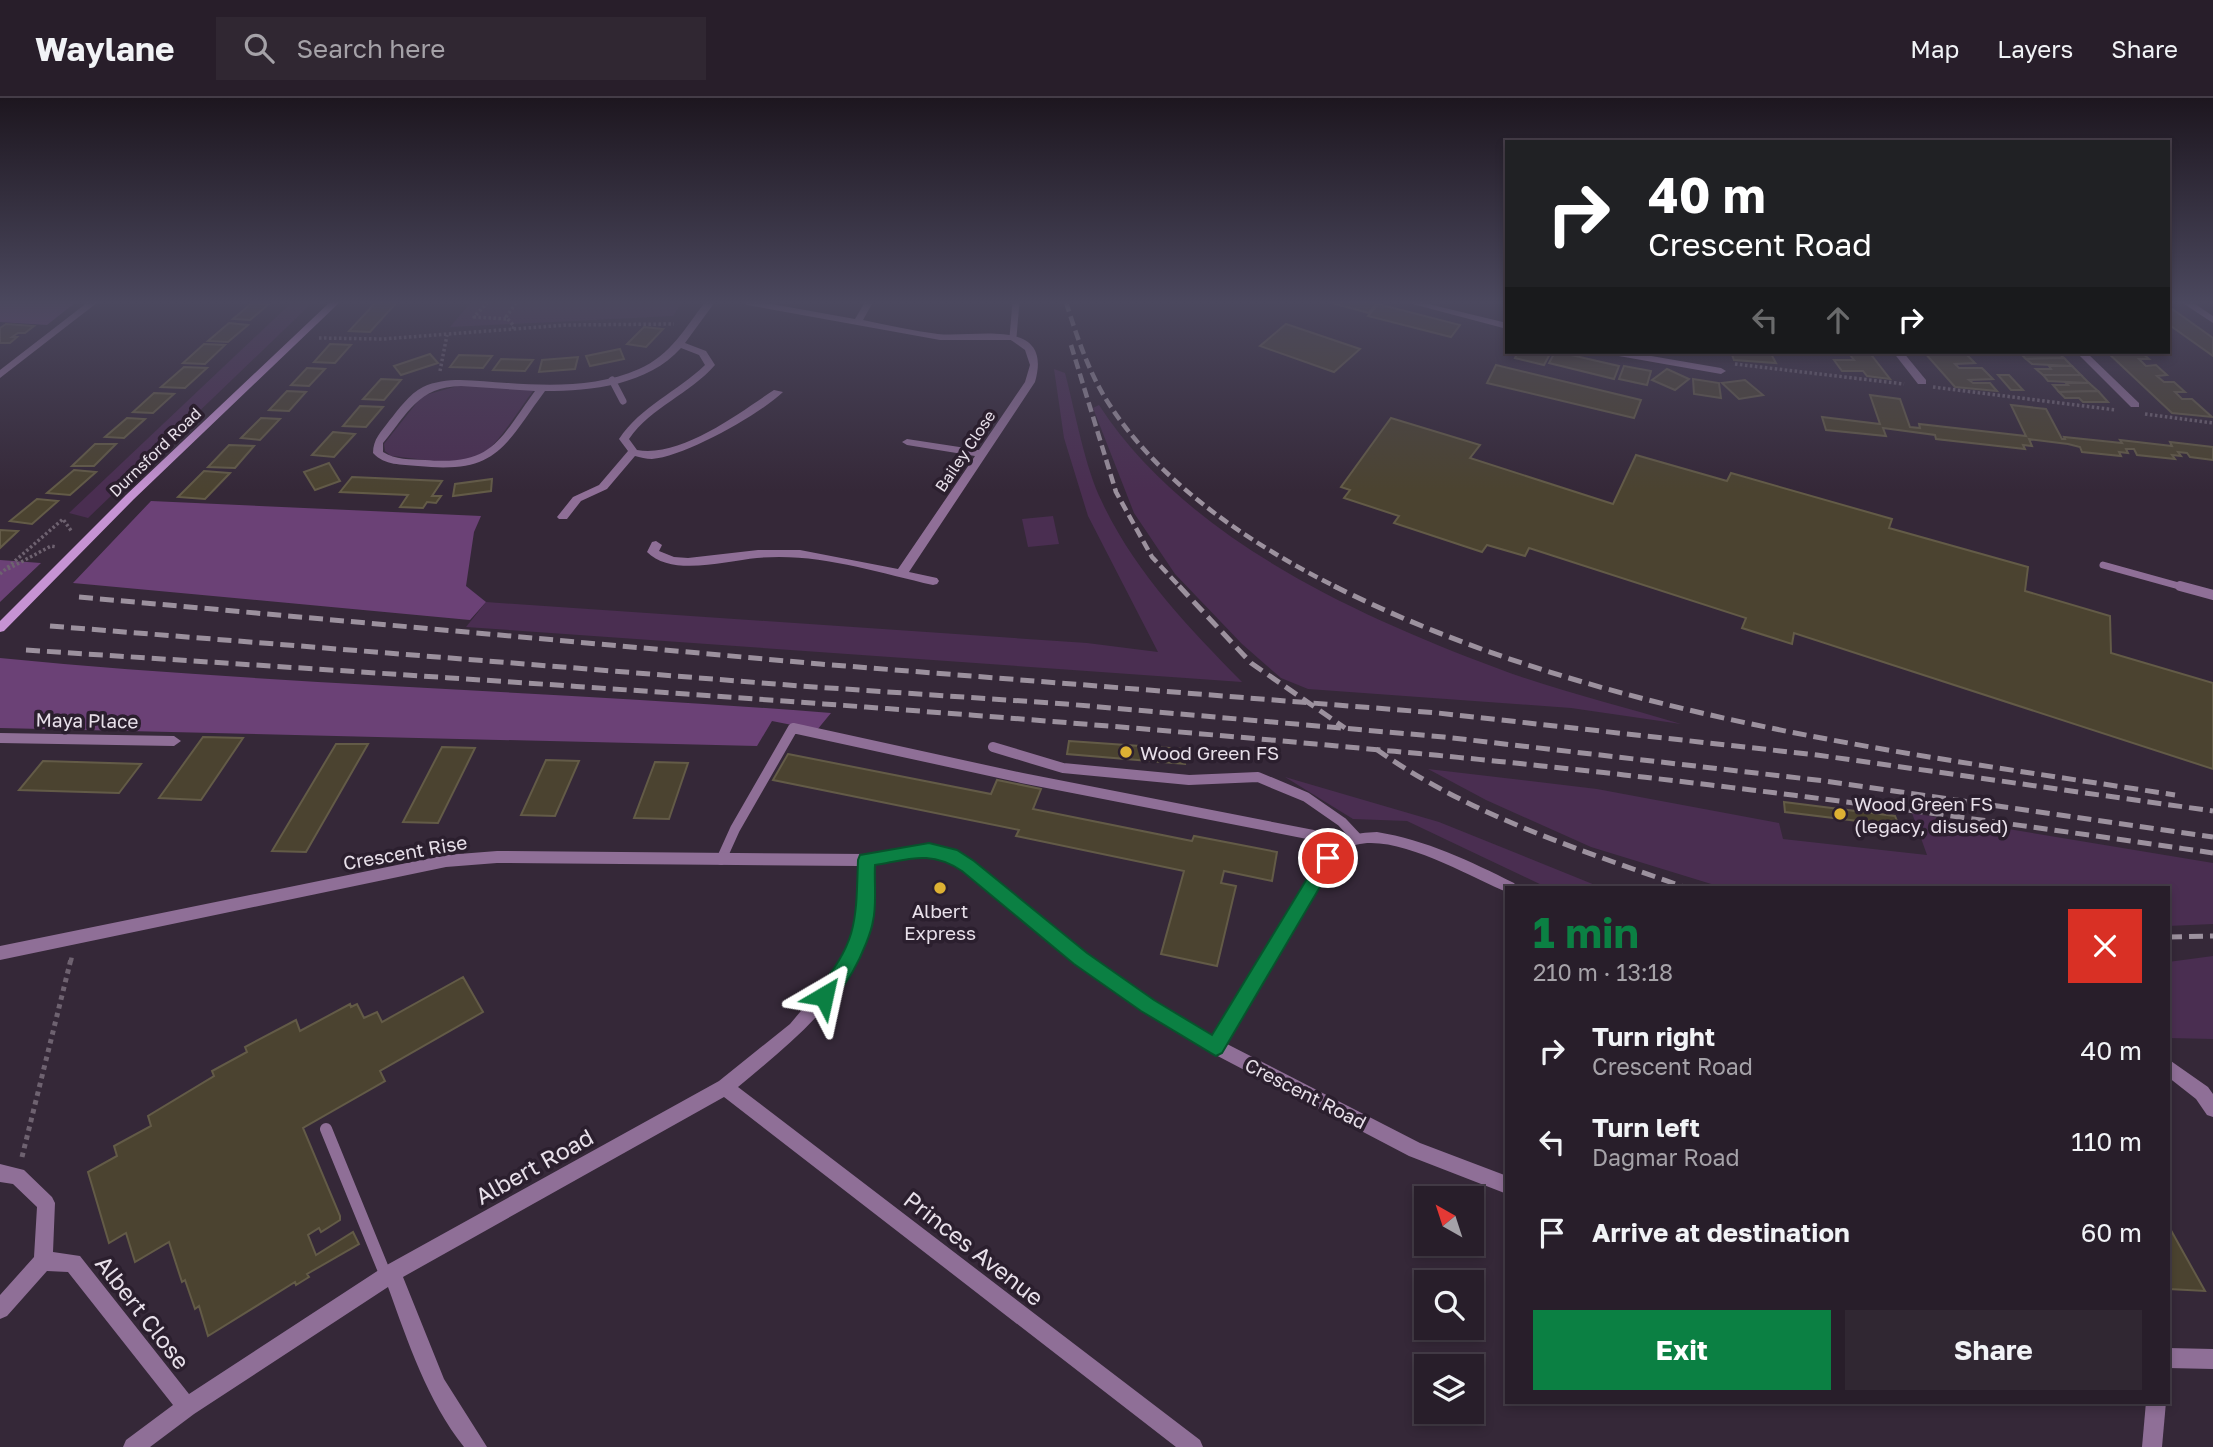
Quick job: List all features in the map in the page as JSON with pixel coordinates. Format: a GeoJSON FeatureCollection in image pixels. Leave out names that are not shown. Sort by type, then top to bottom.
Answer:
{"type":"FeatureCollection","features":[{"type":"Feature","properties":{"kind":"main road","name":"Durnsford Road"},"geometry":{"type":"LineString","coordinates":[[0,628],[130,496],[269,365]]}},
{"type":"Feature","properties":{"kind":"street"},"geometry":{"type":"LineString","coordinates":[[542,387],[495,450],[480,460],[462,464],[387,460],[378,453],[378,443],[420,394],[439,386],[461,383],[571,388],[640,372],[653,365]]}},
{"type":"Feature","properties":{"kind":"street"},"geometry":{"type":"LineString","coordinates":[[710,365],[686,388],[633,423],[624,439],[626,447],[632,453],[662,454],[690,446],[778,392]]}},
{"type":"Feature","properties":{"kind":"street","name":"Bailey Close"},"geometry":{"type":"LineString","coordinates":[[901,574],[1030,383],[1035,365]]}},
{"type":"Feature","properties":{"kind":"street"},"geometry":{"type":"LineString","coordinates":[[1710,365],[1721,371]]}},
{"type":"Feature","properties":{"kind":"street"},"geometry":{"type":"LineString","coordinates":[[1907,365],[1921,384]]}},
{"type":"Feature","properties":{"kind":"street"},"geometry":{"type":"LineString","coordinates":[[2094,365],[2137,409]]}},
{"type":"Feature","properties":{"kind":"street"},"geometry":{"type":"LineString","coordinates":[[907,442],[981,454]]}},
{"type":"Feature","properties":{"kind":"street"},"geometry":{"type":"LineString","coordinates":[[564,517],[577,499],[603,486],[632,453]]}},
{"type":"Feature","properties":{"kind":"street"},"geometry":{"type":"LineString","coordinates":[[656,545],[653,552],[659,558],[669,560],[708,561],[789,553],[933,581]]}},
{"type":"Feature","properties":{"kind":"street","name":"Maya Place"},"geometry":{"type":"LineString","coordinates":[[0,738],[174,741]]}},
{"type":"Feature","properties":{"kind":"street"},"geometry":{"type":"LineString","coordinates":[[1216,1047],[1314,882],[1339,846],[1357,838],[1401,841],[1451,859],[1508,886]]}},
{"type":"Feature","properties":{"kind":"street","name":"Crescent Road"},"geometry":{"type":"LineString","coordinates":[[866,860],[929,849],[951,855],[1080,959],[1147,1005],[1216,1047],[1415,1150],[1505,1184]]}},
{"type":"Feature","properties":{"kind":"street","name":"Crescent Rise"},"geometry":{"type":"LineString","coordinates":[[0,953],[446,861],[497,857],[866,860]]}},
{"type":"Feature","properties":{"kind":"street","name":"Albert Road"},"geometry":{"type":"LineString","coordinates":[[133,1447],[187,1407],[389,1275],[725,1087],[796,1029],[838,979],[854,951],[865,921],[866,860]]}},
{"type":"Feature","properties":{"kind":"street"},"geometry":{"type":"LineString","coordinates":[[2170,1069],[2202,1093],[2213,1109]]}},
{"type":"Feature","properties":{"kind":"street","name":"Princes Avenue"},"geometry":{"type":"LineString","coordinates":[[725,1087],[1193,1447]]}},
{"type":"Feature","properties":{"kind":"street"},"geometry":{"type":"LineString","coordinates":[[0,1310],[43,1261],[46,1203],[9,1175]]}},
{"type":"Feature","properties":{"kind":"street","name":"Albert Close"},"geometry":{"type":"LineString","coordinates":[[43,1261],[73,1263],[187,1407]]}},
{"type":"Feature","properties":{"kind":"street"},"geometry":{"type":"LineString","coordinates":[[389,1275],[429,1371],[467,1437],[477,1447]]}},
{"type":"Feature","properties":{"kind":"street"},"geometry":{"type":"LineString","coordinates":[[2170,1358],[2213,1359]]}},
{"type":"Feature","properties":{"kind":"street"},"geometry":{"type":"LineString","coordinates":[[2152,1447],[2156,1404]]}},
{"type":"Feature","properties":{"kind":"lane"},"geometry":{"type":"LineString","coordinates":[[611,380],[623,401]]}},
{"type":"Feature","properties":{"kind":"lane"},"geometry":{"type":"LineString","coordinates":[[2103,565],[2213,595]]}},
{"type":"Feature","properties":{"kind":"lane"},"geometry":{"type":"LineString","coordinates":[[721,860],[735,829],[793,728],[1022,778],[1313,835],[1339,846]]}},
{"type":"Feature","properties":{"kind":"lane"},"geometry":{"type":"LineString","coordinates":[[993,747],[1063,768],[1189,780],[1258,777],[1306,797],[1342,822],[1357,838]]}},
{"type":"Feature","properties":{"kind":"lane"},"geometry":{"type":"LineString","coordinates":[[326,1129],[389,1275]]}},
{"type":"Feature","properties":{"kind":"path"},"geometry":{"type":"LineString","coordinates":[[439,386],[442,365]]}},
{"type":"Feature","properties":{"kind":"path"},"geometry":{"type":"LineString","coordinates":[[1740,365],[1921,384],[2125,411]]}},
{"type":"Feature","properties":{"kind":"path"},"geometry":{"type":"LineString","coordinates":[[2137,409],[2213,423]]}},
{"type":"Feature","properties":{"kind":"path"},"geometry":{"type":"LineString","coordinates":[[1,573],[63,519]]}},
{"type":"Feature","properties":{"kind":"path"},"geometry":{"type":"LineString","coordinates":[[1,573],[51,547],[79,549]]}},
{"type":"Feature","properties":{"kind":"path"},"geometry":{"type":"LineString","coordinates":[[9,1175],[76,937]]}},
{"type":"Feature","properties":{"kind":"shaded area"},"geometry":{"type":"Polygon","coordinates":[[[225,365],[247,365],[88,518],[69,513],[225,365]]]}},
{"type":"Feature","properties":{"kind":"shaded area"},"geometry":{"type":"Polygon","coordinates":[[[1054,369],[1065,373],[1090,473],[1115,528],[1164,598],[1242,682],[466,627],[486,602],[1087,643],[1158,652],[1088,516],[1064,438],[1054,369]]]}},
{"type":"Feature","properties":{"kind":"shaded area"},"geometry":{"type":"Polygon","coordinates":[[[461,385],[534,390],[493,445],[478,457],[459,461],[436,461],[391,456],[385,451],[384,444],[422,396],[461,385]]]}},
{"type":"Feature","properties":{"kind":"shaded area"},"geometry":{"type":"Polygon","coordinates":[[[1099,405],[1135,452],[1177,494],[1224,532],[1329,595],[1439,646],[1494,667],[1681,724],[1571,708],[1308,689],[1281,678],[1242,644],[1175,574],[1134,513],[1093,408],[1099,405]]]}},
{"type":"Feature","properties":{"kind":"shaded area"},"geometry":{"type":"Polygon","coordinates":[[[151,501],[481,516],[474,532],[466,586],[486,602],[470,620],[73,583],[151,501]]]}},
{"type":"Feature","properties":{"kind":"shaded area"},"geometry":{"type":"Polygon","coordinates":[[[1053,516],[1059,544],[1028,547],[1022,519],[1053,516]]]}},
{"type":"Feature","properties":{"kind":"shaded area"},"geometry":{"type":"Polygon","coordinates":[[[0,560],[41,563],[0,602],[0,560]]]}},
{"type":"Feature","properties":{"kind":"shaded area"},"geometry":{"type":"Polygon","coordinates":[[[0,658],[207,675],[831,713],[817,730],[772,721],[757,746],[0,728],[0,658]]]}},
{"type":"Feature","properties":{"kind":"shaded area"},"geometry":{"type":"Polygon","coordinates":[[[1428,769],[1597,789],[1779,823],[1783,839],[1927,855],[1912,813],[2213,863],[2213,924],[2170,926],[2170,886],[1718,886],[1591,847],[1486,800],[1428,769]]]}},
{"type":"Feature","properties":{"kind":"shaded area"},"geometry":{"type":"Polygon","coordinates":[[[1285,777],[1439,822],[1598,886],[1544,886],[1407,821],[1353,819],[1285,777]]]}},
{"type":"Feature","properties":{"kind":"shaded area"},"geometry":{"type":"Polygon","coordinates":[[[2213,956],[2213,1039],[2170,1038],[2170,962],[2213,956]]]}},
{"type":"Feature","properties":{"kind":"building"},"geometry":{"type":"Polygon","coordinates":[[[397,365],[432,365],[401,375],[394,366],[397,365]]]}},
{"type":"Feature","properties":{"kind":"building"},"geometry":{"type":"Polygon","coordinates":[[[452,365],[485,365],[483,368],[450,367],[452,365]]]}},
{"type":"Feature","properties":{"kind":"building"},"geometry":{"type":"Polygon","coordinates":[[[497,365],[529,365],[525,371],[493,370],[497,365]]]}},
{"type":"Feature","properties":{"kind":"building"},"geometry":{"type":"Polygon","coordinates":[[[541,365],[576,365],[575,369],[539,372],[541,365]]]}},
{"type":"Feature","properties":{"kind":"building"},"geometry":{"type":"Polygon","coordinates":[[[1314,365],[1342,365],[1334,372],[1314,365]]]}},
{"type":"Feature","properties":{"kind":"building"},"geometry":{"type":"Polygon","coordinates":[[[1496,365],[1641,400],[1634,418],[1487,383],[1496,365]]]}},
{"type":"Feature","properties":{"kind":"building"},"geometry":{"type":"Polygon","coordinates":[[[1557,365],[1619,366],[1614,379],[1557,365]]]}},
{"type":"Feature","properties":{"kind":"building"},"geometry":{"type":"Polygon","coordinates":[[[1838,365],[1879,365],[1890,379],[1867,376],[1863,371],[1842,371],[1838,365]]]}},
{"type":"Feature","properties":{"kind":"building"},"geometry":{"type":"Polygon","coordinates":[[[1935,365],[1982,368],[1993,379],[1969,380],[1973,383],[1990,383],[1997,391],[1955,387],[1935,365]]]}},
{"type":"Feature","properties":{"kind":"building"},"geometry":{"type":"Polygon","coordinates":[[[2121,365],[2156,365],[2167,375],[2157,376],[2164,382],[2174,382],[2185,392],[2175,392],[2182,399],[2192,399],[2212,417],[2172,413],[2121,365]]]}},
{"type":"Feature","properties":{"kind":"building"},"geometry":{"type":"Polygon","coordinates":[[[1624,366],[1651,371],[1647,385],[1619,379],[1624,366]]]}},
{"type":"Feature","properties":{"kind":"building"},"geometry":{"type":"Polygon","coordinates":[[[2049,366],[2072,366],[2081,375],[2043,375],[2036,369],[2051,369],[2049,366]]]}},
{"type":"Feature","properties":{"kind":"building"},"geometry":{"type":"Polygon","coordinates":[[[184,367],[207,368],[185,388],[161,387],[184,367]]]}},
{"type":"Feature","properties":{"kind":"building"},"geometry":{"type":"Polygon","coordinates":[[[307,368],[325,369],[309,386],[291,385],[307,368]]]}},
{"type":"Feature","properties":{"kind":"building"},"geometry":{"type":"Polygon","coordinates":[[[1667,369],[1689,379],[1675,390],[1652,380],[1667,369]]]}},
{"type":"Feature","properties":{"kind":"building"},"geometry":{"type":"Polygon","coordinates":[[[1998,375],[2009,375],[2023,390],[2011,390],[1998,375]]]}},
{"type":"Feature","properties":{"kind":"building"},"geometry":{"type":"Polygon","coordinates":[[[2043,375],[2081,375],[2089,383],[2048,381],[2043,375]]]}},
{"type":"Feature","properties":{"kind":"building"},"geometry":{"type":"Polygon","coordinates":[[[381,379],[401,380],[384,400],[363,399],[381,379]]]}},
{"type":"Feature","properties":{"kind":"building"},"geometry":{"type":"Polygon","coordinates":[[[1693,379],[1719,383],[1721,398],[1694,394],[1693,379]]]}},
{"type":"Feature","properties":{"kind":"building"},"geometry":{"type":"Polygon","coordinates":[[[1745,380],[1763,395],[1739,399],[1722,383],[1745,380]]]}},
{"type":"Feature","properties":{"kind":"building"},"geometry":{"type":"Polygon","coordinates":[[[2066,383],[2089,383],[2098,391],[2059,392],[2053,385],[2068,385],[2066,383]]]}},
{"type":"Feature","properties":{"kind":"building"},"geometry":{"type":"Polygon","coordinates":[[[287,391],[306,392],[289,411],[269,410],[287,391]]]}},
{"type":"Feature","properties":{"kind":"building"},"geometry":{"type":"Polygon","coordinates":[[[2098,391],[2108,402],[2083,402],[2079,398],[2065,398],[2059,392],[2098,391]]]}},
{"type":"Feature","properties":{"kind":"building"},"geometry":{"type":"Polygon","coordinates":[[[154,393],[174,394],[153,413],[133,412],[154,393]]]}},
{"type":"Feature","properties":{"kind":"building"},"geometry":{"type":"Polygon","coordinates":[[[1870,395],[1900,399],[1910,427],[1920,428],[1919,424],[2026,436],[2011,405],[2046,409],[2062,439],[2065,439],[2064,437],[2122,443],[2120,440],[2172,446],[2170,442],[2213,447],[2213,460],[2190,457],[2187,453],[2178,452],[2181,456],[2172,455],[2175,459],[2137,455],[2134,449],[2126,449],[2128,453],[2119,452],[2121,456],[2082,452],[2080,447],[2068,444],[2029,439],[2032,446],[2023,445],[2025,449],[1936,439],[1935,435],[1883,428],[1886,436],[1826,430],[1822,417],[1880,424],[1870,395]]]}},
{"type":"Feature","properties":{"kind":"building"},"geometry":{"type":"Polygon","coordinates":[[[360,406],[383,407],[366,427],[343,426],[360,406]]]}},
{"type":"Feature","properties":{"kind":"building"},"geometry":{"type":"Polygon","coordinates":[[[127,418],[145,419],[124,438],[105,437],[127,418]]]}},
{"type":"Feature","properties":{"kind":"building"},"geometry":{"type":"Polygon","coordinates":[[[261,418],[280,419],[260,440],[241,438],[261,418]]]}},
{"type":"Feature","properties":{"kind":"building"},"geometry":{"type":"Polygon","coordinates":[[[1391,418],[1480,445],[1470,458],[1613,504],[1636,455],[1727,481],[1731,473],[1892,519],[1889,528],[2028,567],[2025,591],[2110,616],[2111,653],[2213,683],[2213,769],[1794,633],[1792,644],[1742,628],[1746,618],[1529,548],[1525,556],[1487,545],[1482,552],[1394,523],[1399,516],[1344,498],[1350,490],[1341,487],[1391,418]]]}},
{"type":"Feature","properties":{"kind":"building"},"geometry":{"type":"Polygon","coordinates":[[[333,432],[355,434],[334,457],[312,455],[333,432]]]}},
{"type":"Feature","properties":{"kind":"building"},"geometry":{"type":"Polygon","coordinates":[[[95,444],[116,444],[94,466],[72,466],[95,444]]]}},
{"type":"Feature","properties":{"kind":"building"},"geometry":{"type":"Polygon","coordinates":[[[229,445],[254,446],[235,468],[208,467],[229,445]]]}},
{"type":"Feature","properties":{"kind":"building"},"geometry":{"type":"Polygon","coordinates":[[[329,463],[340,481],[315,490],[304,472],[329,463]]]}},
{"type":"Feature","properties":{"kind":"building"},"geometry":{"type":"Polygon","coordinates":[[[74,470],[96,472],[70,495],[47,493],[74,470]]]}},
{"type":"Feature","properties":{"kind":"building"},"geometry":{"type":"Polygon","coordinates":[[[204,471],[230,473],[205,499],[178,497],[204,471]]]}},
{"type":"Feature","properties":{"kind":"building"},"geometry":{"type":"Polygon","coordinates":[[[352,477],[442,481],[432,496],[441,496],[436,503],[427,502],[423,508],[400,507],[408,495],[340,492],[352,477]]]}},
{"type":"Feature","properties":{"kind":"building"},"geometry":{"type":"Polygon","coordinates":[[[492,479],[491,491],[453,496],[455,484],[492,479]]]}},
{"type":"Feature","properties":{"kind":"building"},"geometry":{"type":"Polygon","coordinates":[[[37,499],[58,501],[32,524],[10,521],[37,499]]]}},
{"type":"Feature","properties":{"kind":"building"},"geometry":{"type":"Polygon","coordinates":[[[0,530],[18,531],[0,548],[0,530]]]}},
{"type":"Feature","properties":{"kind":"building"},"geometry":{"type":"Polygon","coordinates":[[[203,737],[243,738],[201,800],[159,798],[203,737]]]}},
{"type":"Feature","properties":{"kind":"building","name":"Wood Green FS"},"geometry":{"type":"Polygon","coordinates":[[[1069,741],[1183,749],[1185,764],[1067,754],[1069,741]]]}},
{"type":"Feature","properties":{"kind":"building"},"geometry":{"type":"Polygon","coordinates":[[[336,744],[368,744],[306,852],[272,851],[336,744]]]}},
{"type":"Feature","properties":{"kind":"building"},"geometry":{"type":"Polygon","coordinates":[[[442,747],[475,748],[438,823],[403,822],[442,747]]]}},
{"type":"Feature","properties":{"kind":"building"},"geometry":{"type":"Polygon","coordinates":[[[788,754],[991,794],[997,780],[1041,789],[1033,809],[1192,841],[1194,836],[1277,852],[1272,881],[1224,871],[1221,883],[1236,886],[1217,966],[1161,954],[1184,871],[1016,836],[1019,830],[773,780],[788,754]]]}},
{"type":"Feature","properties":{"kind":"building"},"geometry":{"type":"Polygon","coordinates":[[[546,760],[579,761],[555,816],[521,815],[546,760]]]}},
{"type":"Feature","properties":{"kind":"building"},"geometry":{"type":"Polygon","coordinates":[[[43,761],[141,764],[119,793],[19,790],[43,761]]]}},
{"type":"Feature","properties":{"kind":"building"},"geometry":{"type":"Polygon","coordinates":[[[655,762],[688,763],[669,819],[634,818],[655,762]]]}},
{"type":"Feature","properties":{"kind":"building","name":"Wood Green FS (legacy, disused)"},"geometry":{"type":"Polygon","coordinates":[[[1784,802],[1895,816],[1899,826],[1785,812],[1784,802]]]}},
{"type":"Feature","properties":{"kind":"building"},"geometry":{"type":"Polygon","coordinates":[[[463,977],[483,1012],[380,1071],[385,1081],[303,1128],[340,1216],[340,1220],[321,1232],[319,1228],[308,1235],[316,1255],[353,1232],[359,1244],[307,1274],[309,1277],[296,1285],[295,1282],[208,1336],[199,1306],[195,1309],[185,1280],[182,1282],[169,1242],[135,1262],[126,1233],[109,1243],[88,1172],[117,1156],[114,1146],[151,1126],[148,1116],[214,1076],[212,1071],[247,1052],[245,1047],[296,1020],[300,1031],[350,1004],[351,1007],[357,1004],[364,1018],[377,1012],[382,1022],[463,977]]]}},
{"type":"Feature","properties":{"kind":"building"},"geometry":{"type":"Polygon","coordinates":[[[2170,1229],[2205,1291],[2170,1289],[2170,1229]]]}},
{"type":"Feature","properties":{"kind":"railway"},"geometry":{"type":"LineString","coordinates":[[1077,365],[1116,492],[1152,557],[1181,588]]}},
{"type":"Feature","properties":{"kind":"railway"},"geometry":{"type":"LineString","coordinates":[[1089,365],[1104,396],[1125,427],[1178,483],[1239,531],[1335,586]]}},
{"type":"Feature","properties":{"kind":"railway"},"geometry":{"type":"LineString","coordinates":[[1179,586],[1251,663],[1308,703]]}},
{"type":"Feature","properties":{"kind":"railway"},"geometry":{"type":"LineString","coordinates":[[1335,586],[1433,630],[1535,667],[1639,698],[1853,744],[2175,795]]}},
{"type":"Feature","properties":{"kind":"railway"},"geometry":{"type":"LineString","coordinates":[[79,597],[820,664],[1308,703]]}},
{"type":"Feature","properties":{"kind":"railway"},"geometry":{"type":"LineString","coordinates":[[50,626],[800,686],[1066,704],[1444,737],[1825,781],[2213,837]]}},
{"type":"Feature","properties":{"kind":"railway"},"geometry":{"type":"LineString","coordinates":[[26,650],[880,708],[1377,750]]}},
{"type":"Feature","properties":{"kind":"railway"},"geometry":{"type":"LineString","coordinates":[[1308,703],[1438,713],[1817,755],[2213,811]]}},
{"type":"Feature","properties":{"kind":"railway"},"geometry":{"type":"LineString","coordinates":[[1308,703],[1345,728]]}},
{"type":"Feature","properties":{"kind":"railway"},"geometry":{"type":"LineString","coordinates":[[1377,750],[1803,796],[2213,853]]}},
{"type":"Feature","properties":{"kind":"railway"},"geometry":{"type":"LineString","coordinates":[[1377,750],[1448,793],[1486,812],[1564,844],[1681,886]]}},
{"type":"Feature","properties":{"kind":"railway"},"geometry":{"type":"LineString","coordinates":[[2170,937],[2213,936]]}},
{"type":"Feature","properties":{"kind":"place","name":"Wood Green FS"},"geometry":{"type":"Point","coordinates":[1126,752]}},
{"type":"Feature","properties":{"kind":"place","name":"Wood Green FS (legacy, disused)"},"geometry":{"type":"Point","coordinates":[1840,814]}},
{"type":"Feature","properties":{"kind":"place","name":"Albert Express"},"geometry":{"type":"Point","coordinates":[940,888]}},
{"type":"Feature","properties":{"kind":"route"},"geometry":{"type":"LineString","coordinates":[[824,996],[838,979],[854,951],[865,921],[866,860],[929,849],[951,855],[968,866],[1080,959],[1147,1005],[1216,1047],[1328,858]]}}]}
